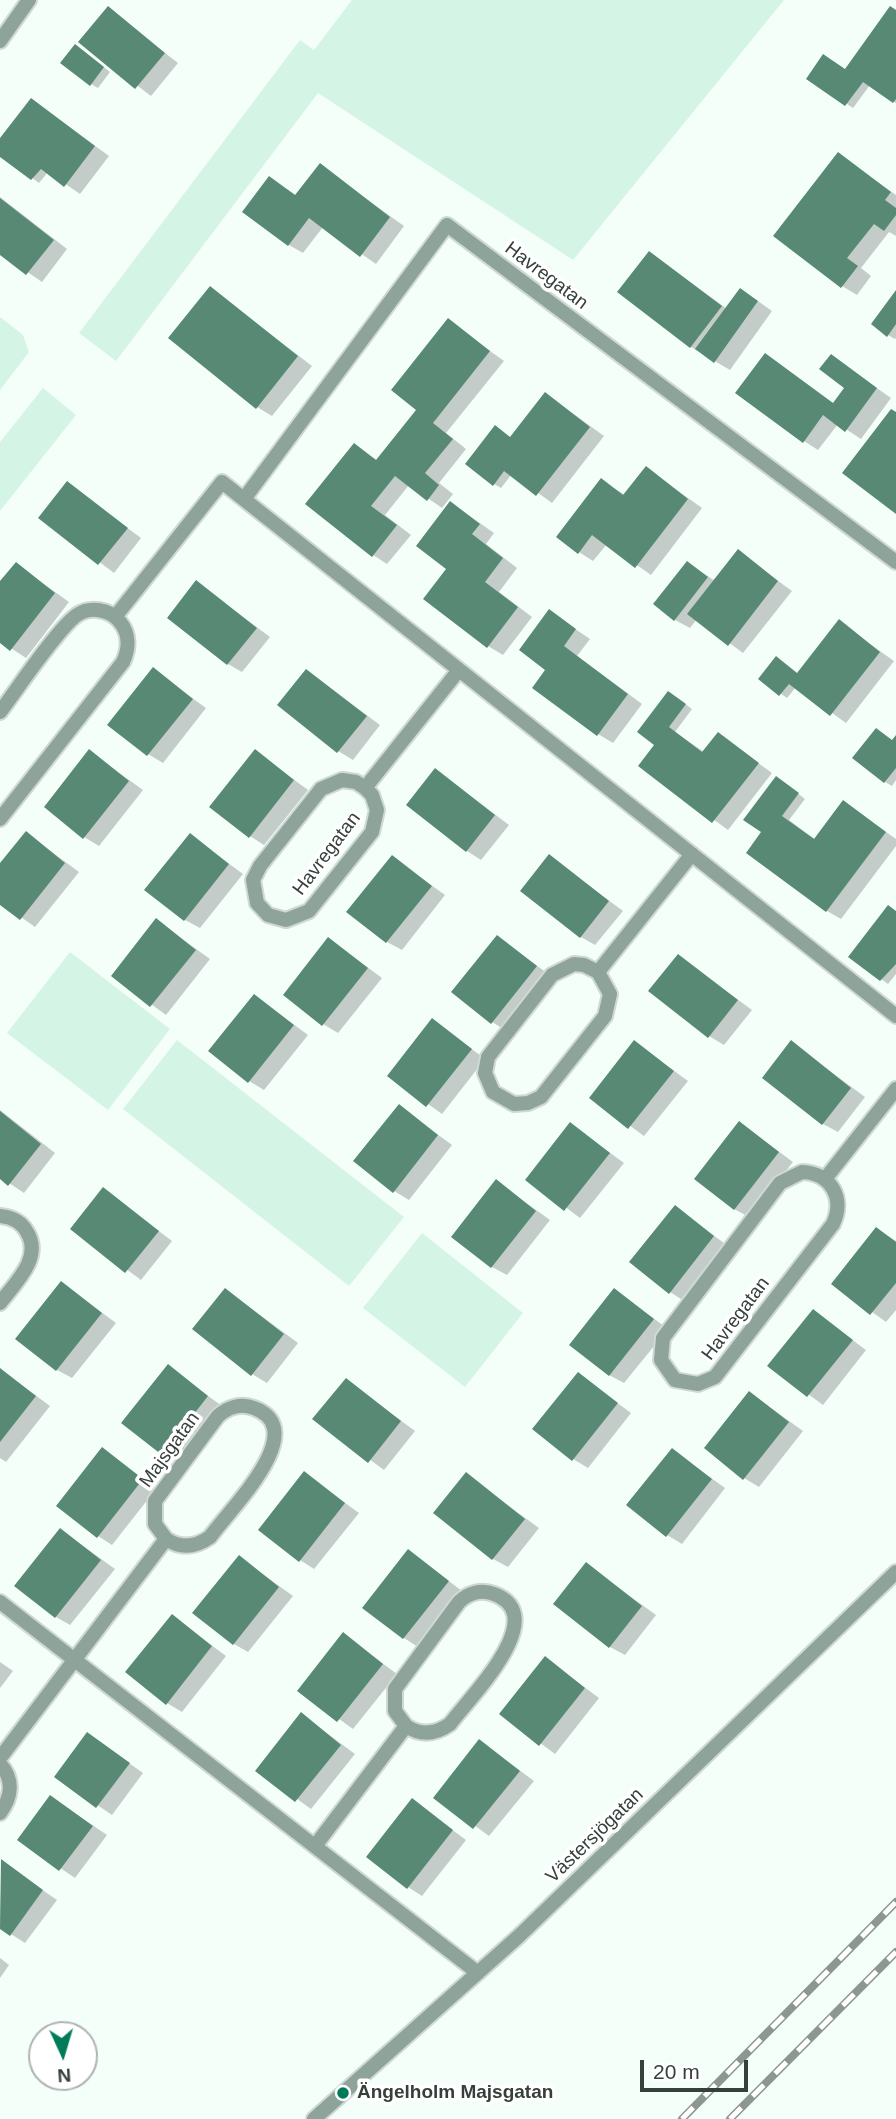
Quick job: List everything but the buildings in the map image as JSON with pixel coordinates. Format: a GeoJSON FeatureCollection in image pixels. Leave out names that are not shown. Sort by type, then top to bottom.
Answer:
{"type":"FeatureCollection","features":[{"type":"Feature","properties":{"kind":"street"},"geometry":{"type":"LineString","coordinates":[[0,41],[29,0]]}},
{"type":"Feature","properties":{"kind":"street","name":"Havregatan"},"geometry":{"type":"LineString","coordinates":[[244,499],[447,225],[896,562]]}},
{"type":"Feature","properties":{"kind":"street"},"geometry":{"type":"LineString","coordinates":[[116,617],[222,482],[896,1016]]}},
{"type":"Feature","properties":{"kind":"street"},"geometry":{"type":"LineString","coordinates":[[0,712],[77,615],[98,610],[116,617],[123,625],[128,639],[123,662],[0,819]]}},
{"type":"Feature","properties":{"kind":"street","name":"Havregatan"},"geometry":{"type":"LineString","coordinates":[[365,788],[459,670]]}},
{"type":"Feature","properties":{"kind":"street","name":"Havregatan"},"geometry":{"type":"LineString","coordinates":[[342,780],[365,788],[376,803],[375,825],[310,911],[286,920],[265,913],[254,895],[256,873],[321,789],[342,780]]}},
{"type":"Feature","properties":{"kind":"street"},"geometry":{"type":"LineString","coordinates":[[598,972],[692,854]]}},
{"type":"Feature","properties":{"kind":"street"},"geometry":{"type":"LineString","coordinates":[[580,965],[598,972],[610,994],[605,1016],[541,1097],[523,1104],[501,1100],[490,1088],[485,1073],[493,1050],[559,970],[580,965]]}},
{"type":"Feature","properties":{"kind":"street"},"geometry":{"type":"LineString","coordinates":[[825,1180],[896,1089]]}},
{"type":"Feature","properties":{"kind":"street","name":"Havregatan"},"geometry":{"type":"LineString","coordinates":[[802,1172],[825,1180],[833,1187],[838,1201],[832,1224],[717,1375],[694,1385],[672,1378],[661,1360],[663,1338],[780,1183],[802,1172]]}},
{"type":"Feature","properties":{"kind":"street"},"geometry":{"type":"LineString","coordinates":[[0,1216],[19,1222],[28,1232],[32,1246],[30,1262],[0,1303]]}},
{"type":"Feature","properties":{"kind":"street","name":"Majsgatan"},"geometry":{"type":"LineString","coordinates":[[247,1406],[263,1412],[274,1429],[275,1444],[269,1459],[244,1492],[204,1541],[184,1547],[166,1539],[155,1524],[155,1501],[203,1435],[220,1414],[233,1407],[247,1406]]}},
{"type":"Feature","properties":{"kind":"street"},"geometry":{"type":"LineString","coordinates":[[0,1758],[166,1539]]}},
{"type":"Feature","properties":{"kind":"street","name":"Västersjögatan"},"geometry":{"type":"LineString","coordinates":[[314,2119],[478,1973],[896,1572]]}},
{"type":"Feature","properties":{"kind":"street"},"geometry":{"type":"LineString","coordinates":[[487,1592],[503,1599],[515,1616],[513,1638],[450,1724],[438,1731],[424,1733],[406,1726],[395,1711],[395,1689],[460,1600],[473,1593],[487,1592]]}},
{"type":"Feature","properties":{"kind":"street"},"geometry":{"type":"LineString","coordinates":[[0,1601],[478,1973]]}},
{"type":"Feature","properties":{"kind":"street"},"geometry":{"type":"LineString","coordinates":[[315,1846],[406,1726]]}},
{"type":"Feature","properties":{"kind":"street"},"geometry":{"type":"LineString","coordinates":[[0,1764],[9,1777],[10,1792],[0,1813]]}},
{"type":"Feature","properties":{"kind":"green space"},"geometry":{"type":"Polygon","coordinates":[[[352,0],[784,0],[573,260],[318,93],[116,361],[79,333],[300,40],[314,50],[352,0]]]}},
{"type":"Feature","properties":{"kind":"green space"},"geometry":{"type":"Polygon","coordinates":[[[0,317],[23,335],[29,352],[0,390],[0,317]]]}},
{"type":"Feature","properties":{"kind":"green space"},"geometry":{"type":"Polygon","coordinates":[[[43,388],[76,415],[0,511],[0,442],[43,388]]]}},
{"type":"Feature","properties":{"kind":"green space"},"geometry":{"type":"Polygon","coordinates":[[[70,952],[170,1029],[108,1110],[7,1033],[70,952]]]}},
{"type":"Feature","properties":{"kind":"green space"},"geometry":{"type":"Polygon","coordinates":[[[177,1040],[404,1217],[349,1286],[123,1109],[177,1040]]]}},
{"type":"Feature","properties":{"kind":"green space"},"geometry":{"type":"Polygon","coordinates":[[[422,1233],[523,1313],[465,1387],[363,1308],[422,1233]]]}},
{"type":"Feature","properties":{"kind":"railway"},"geometry":{"type":"LineString","coordinates":[[682,2119],[896,1902]]}},
{"type":"Feature","properties":{"kind":"railway"},"geometry":{"type":"LineString","coordinates":[[730,2119],[896,1952]]}},
{"type":"Feature","properties":{"kind":"place","name":"Ängelholm Majsgatan"},"geometry":{"type":"Point","coordinates":[343,2093]}}]}
